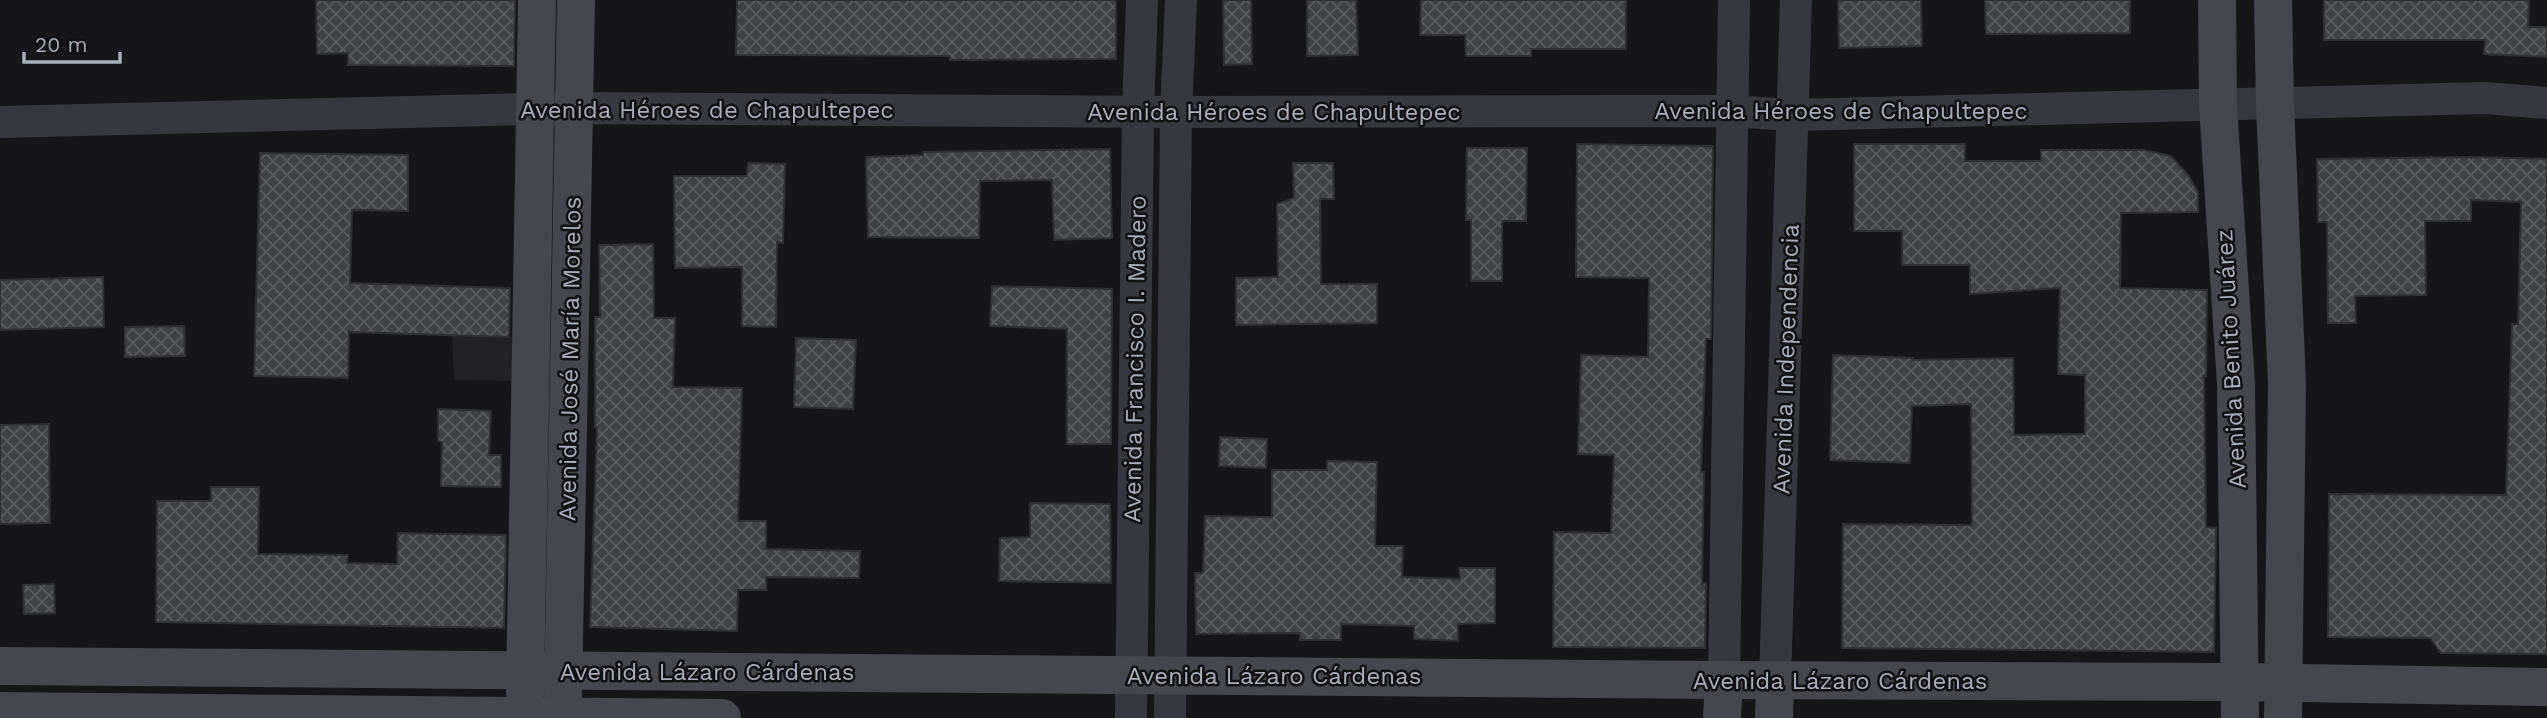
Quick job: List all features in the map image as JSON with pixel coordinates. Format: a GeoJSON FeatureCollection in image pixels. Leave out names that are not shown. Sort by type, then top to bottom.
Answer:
{"type":"FeatureCollection","features":[{"type":"Feature","properties":{"kind":"main road","name":"Avenida José María Morelos"},"geometry":{"type":"LineString","coordinates":[[524,717],[537,0]]}},
{"type":"Feature","properties":{"kind":"main road","name":"Avenida José María Morelos"},"geometry":{"type":"LineString","coordinates":[[563,717],[576,0]]}},
{"type":"Feature","properties":{"kind":"main road","name":"Avenida Benito Juárez"},"geometry":{"type":"LineString","coordinates":[[2217,0],[2218,105],[2236,384],[2240,700]]}},
{"type":"Feature","properties":{"kind":"main road","name":"Avenida Benito Juárez"},"geometry":{"type":"LineString","coordinates":[[2273,0],[2287,384],[2283,700]]}},
{"type":"Feature","properties":{"kind":"main road"},"geometry":{"type":"LineString","coordinates":[[2237,446],[2287,446]]}},
{"type":"Feature","properties":{"kind":"main road","name":"Avenida Lázaro Cárdenas"},"geometry":{"type":"LineString","coordinates":[[0,666],[1724,680],[2240,700],[2547,687]]}},
{"type":"Feature","properties":{"kind":"main road"},"geometry":{"type":"LineString","coordinates":[[1722,718],[1724,680]]}},
{"type":"Feature","properties":{"kind":"main road","name":"Avenida Independencia"},"geometry":{"type":"LineString","coordinates":[[1774,718],[1775,681]]}},
{"type":"Feature","properties":{"kind":"main road","name":"Avenida Lázaro Cárdenas"},"geometry":{"type":"LineString","coordinates":[[0,711],[722,718]]}},
{"type":"Feature","properties":{"kind":"street","name":"Avenida Francisco I. Madero"},"geometry":{"type":"LineString","coordinates":[[1131,718],[1138,112],[1143,0]]}},
{"type":"Feature","properties":{"kind":"street","name":"Avenida Francisco I. Madero"},"geometry":{"type":"LineString","coordinates":[[1170,718],[1176,112],[1181,0]]}},
{"type":"Feature","properties":{"kind":"street"},"geometry":{"type":"LineString","coordinates":[[1724,680],[1734,0]]}},
{"type":"Feature","properties":{"kind":"street","name":"Avenida Independencia"},"geometry":{"type":"LineString","coordinates":[[1775,681],[1796,0]]}},
{"type":"Feature","properties":{"kind":"street","name":"Avenida Héroes de Chapultepec"},"geometry":{"type":"LineString","coordinates":[[0,122],[574,108],[1138,112],[1731,111],[1793,115],[2485,98],[2547,103]]}},
{"type":"Feature","properties":{"kind":"shaded area"},"geometry":{"type":"Polygon","coordinates":[[[452,335],[512,337],[513,381],[454,380],[452,335]]]}},
{"type":"Feature","properties":{"kind":"building"},"geometry":{"type":"Polygon","coordinates":[[[316,0],[515,0],[514,66],[348,65],[348,53],[317,54],[316,0]]]}},
{"type":"Feature","properties":{"kind":"building"},"geometry":{"type":"Polygon","coordinates":[[[737,0],[1116,0],[1116,59],[950,60],[950,56],[736,55],[737,0]]]}},
{"type":"Feature","properties":{"kind":"building"},"geometry":{"type":"Polygon","coordinates":[[[1223,0],[1251,0],[1252,64],[1224,65],[1223,0]]]}},
{"type":"Feature","properties":{"kind":"building"},"geometry":{"type":"Polygon","coordinates":[[[1307,0],[1356,0],[1358,55],[1307,56],[1307,0]]]}},
{"type":"Feature","properties":{"kind":"building"},"geometry":{"type":"Polygon","coordinates":[[[1421,0],[1626,0],[1626,49],[1531,49],[1531,56],[1466,56],[1465,35],[1420,35],[1421,0]]]}},
{"type":"Feature","properties":{"kind":"building"},"geometry":{"type":"Polygon","coordinates":[[[1838,0],[1921,0],[1922,46],[1839,48],[1838,0]]]}},
{"type":"Feature","properties":{"kind":"building"},"geometry":{"type":"Polygon","coordinates":[[[1985,0],[2130,0],[2130,33],[1986,34],[1985,0]]]}},
{"type":"Feature","properties":{"kind":"building"},"geometry":{"type":"Polygon","coordinates":[[[2324,0],[2529,0],[2528,27],[2547,27],[2547,57],[2484,54],[2485,40],[2324,40],[2324,0]]]}},
{"type":"Feature","properties":{"kind":"building"},"geometry":{"type":"Polygon","coordinates":[[[1577,144],[1713,146],[1711,339],[1706,339],[1701,472],[1704,472],[1702,584],[1706,583],[1705,648],[1553,647],[1554,532],[1611,533],[1614,455],[1578,454],[1581,355],[1648,357],[1649,278],[1576,277],[1577,144]]]}},
{"type":"Feature","properties":{"kind":"building"},"geometry":{"type":"Polygon","coordinates":[[[1854,144],[1965,144],[1965,161],[2041,161],[2041,150],[2144,150],[2171,156],[2188,175],[2198,192],[2198,212],[2121,213],[2120,288],[2207,290],[2204,376],[2206,527],[2216,528],[2214,652],[1842,648],[1843,524],[1972,525],[1971,404],[1912,406],[1910,463],[1830,460],[1833,355],[1913,360],[2013,358],[2014,435],[2085,434],[2085,375],[2058,374],[2060,288],[1970,294],[1970,265],[1902,265],[1902,231],[1854,231],[1854,144]]]}},
{"type":"Feature","properties":{"kind":"building"},"geometry":{"type":"Polygon","coordinates":[[[1467,148],[1527,148],[1526,221],[1502,221],[1502,281],[1471,281],[1471,220],[1466,220],[1467,148]]]}},
{"type":"Feature","properties":{"kind":"building"},"geometry":{"type":"Polygon","coordinates":[[[1110,149],[1112,238],[1054,240],[1052,180],[980,181],[979,238],[868,237],[866,157],[923,155],[923,152],[1110,149]]]}},
{"type":"Feature","properties":{"kind":"building"},"geometry":{"type":"Polygon","coordinates":[[[260,153],[408,155],[408,211],[352,210],[350,283],[510,288],[509,337],[349,332],[348,378],[254,376],[260,153]]]}},
{"type":"Feature","properties":{"kind":"building"},"geometry":{"type":"Polygon","coordinates":[[[2317,159],[2547,159],[2547,654],[2441,653],[2430,638],[2328,637],[2329,494],[2506,495],[2512,324],[2518,324],[2521,202],[2471,200],[2471,221],[2425,221],[2426,295],[2355,296],[2356,323],[2328,323],[2327,222],[2318,222],[2317,159]]]}},
{"type":"Feature","properties":{"kind":"building"},"geometry":{"type":"Polygon","coordinates":[[[748,163],[785,164],[783,243],[777,242],[776,327],[742,326],[742,267],[675,268],[674,176],[747,176],[748,163]]]}},
{"type":"Feature","properties":{"kind":"building"},"geometry":{"type":"Polygon","coordinates":[[[1293,163],[1333,163],[1334,199],[1320,199],[1321,284],[1377,284],[1377,323],[1236,325],[1236,278],[1278,277],[1277,204],[1294,198],[1293,163]]]}},
{"type":"Feature","properties":{"kind":"building"},"geometry":{"type":"Polygon","coordinates":[[[653,244],[654,318],[675,318],[673,387],[742,388],[738,521],[766,521],[766,549],[860,551],[859,578],[766,577],[766,590],[738,590],[737,631],[590,627],[597,427],[595,317],[600,317],[599,245],[653,244]]]}},
{"type":"Feature","properties":{"kind":"building"},"geometry":{"type":"Polygon","coordinates":[[[103,277],[104,327],[0,330],[0,280],[103,277]]]}},
{"type":"Feature","properties":{"kind":"building"},"geometry":{"type":"Polygon","coordinates":[[[992,286],[1112,289],[1111,444],[1067,444],[1067,329],[990,326],[992,286]]]}},
{"type":"Feature","properties":{"kind":"building"},"geometry":{"type":"Polygon","coordinates":[[[184,326],[185,356],[125,357],[125,327],[184,326]]]}},
{"type":"Feature","properties":{"kind":"building"},"geometry":{"type":"Polygon","coordinates":[[[796,338],[856,340],[853,409],[794,407],[796,338]]]}},
{"type":"Feature","properties":{"kind":"building"},"geometry":{"type":"Polygon","coordinates":[[[438,409],[491,411],[489,455],[501,455],[501,487],[441,486],[442,442],[438,441],[438,409]]]}},
{"type":"Feature","properties":{"kind":"building"},"geometry":{"type":"Polygon","coordinates":[[[49,424],[50,523],[0,524],[0,425],[49,424]]]}},
{"type":"Feature","properties":{"kind":"building"},"geometry":{"type":"Polygon","coordinates":[[[1220,437],[1267,439],[1266,468],[1219,466],[1220,437]]]}},
{"type":"Feature","properties":{"kind":"building"},"geometry":{"type":"Polygon","coordinates":[[[1327,461],[1377,462],[1375,546],[1403,546],[1402,577],[1460,579],[1459,568],[1495,568],[1495,623],[1458,624],[1458,641],[1414,639],[1414,626],[1341,624],[1341,640],[1300,640],[1300,633],[1196,634],[1195,573],[1203,573],[1205,516],[1272,517],[1272,470],[1327,470],[1327,461]]]}},
{"type":"Feature","properties":{"kind":"building"},"geometry":{"type":"Polygon","coordinates":[[[211,487],[259,487],[258,554],[348,555],[347,563],[397,564],[398,533],[506,535],[504,628],[156,622],[157,501],[211,501],[211,487]]]}},
{"type":"Feature","properties":{"kind":"building"},"geometry":{"type":"Polygon","coordinates":[[[1030,503],[1110,504],[1111,583],[999,581],[1000,538],[1030,537],[1030,503]]]}},
{"type":"Feature","properties":{"kind":"building"},"geometry":{"type":"Polygon","coordinates":[[[54,584],[55,613],[24,614],[23,585],[54,584]]]}}]}
